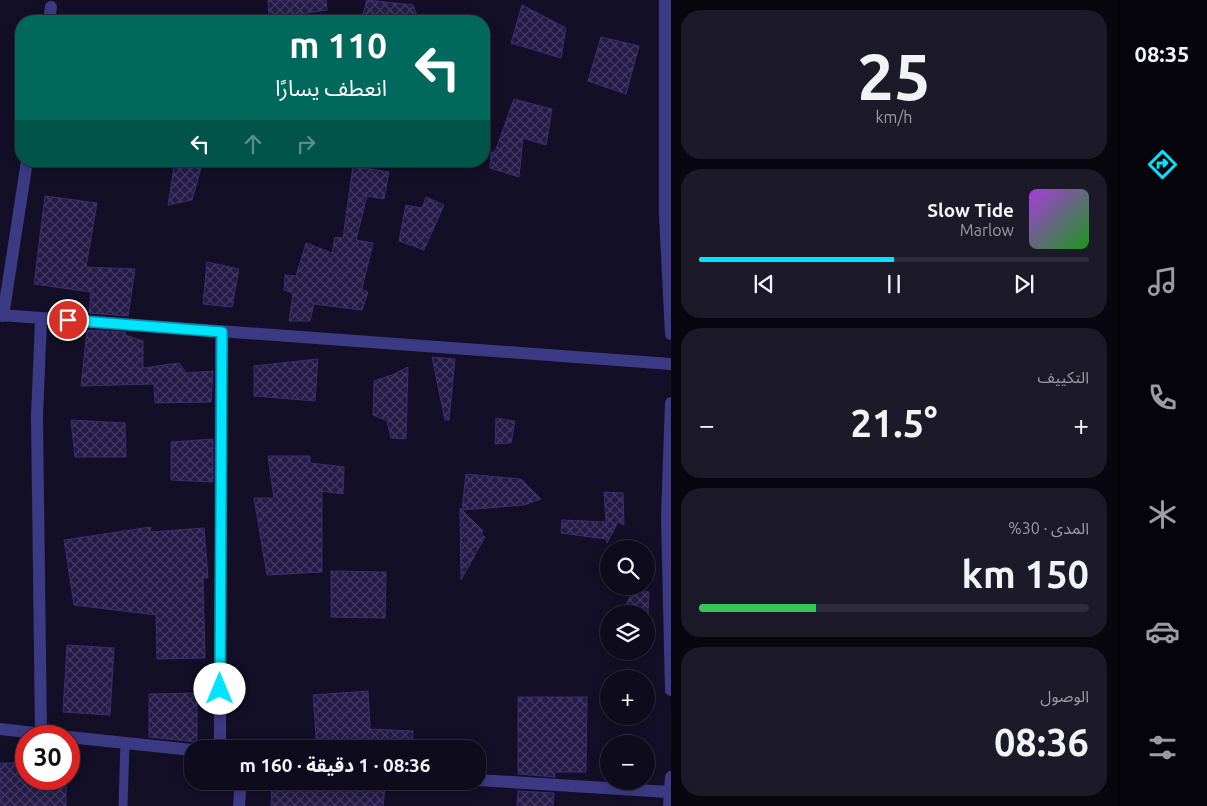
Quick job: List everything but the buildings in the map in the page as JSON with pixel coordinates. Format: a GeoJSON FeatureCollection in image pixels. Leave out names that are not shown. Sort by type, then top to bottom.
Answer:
{"type":"FeatureCollection","features":[{"type":"Feature","properties":{"kind":"street"},"geometry":{"type":"LineString","coordinates":[[665,0],[671,334]]}},
{"type":"Feature","properties":{"kind":"street"},"geometry":{"type":"LineString","coordinates":[[50,15],[51,7]]}},
{"type":"Feature","properties":{"kind":"street"},"geometry":{"type":"LineString","coordinates":[[26,167],[1,316],[671,364]]}},
{"type":"Feature","properties":{"kind":"street"},"geometry":{"type":"LineString","coordinates":[[41,318],[37,416],[41,725]]}},
{"type":"Feature","properties":{"kind":"street"},"geometry":{"type":"LineString","coordinates":[[220,740],[222,332]]}},
{"type":"Feature","properties":{"kind":"street"},"geometry":{"type":"LineString","coordinates":[[671,404],[667,517],[671,690]]}},
{"type":"Feature","properties":{"kind":"street"},"geometry":{"type":"LineString","coordinates":[[0,729],[15,731]]}},
{"type":"Feature","properties":{"kind":"street"},"geometry":{"type":"LineString","coordinates":[[80,738],[184,749]]}},
{"type":"Feature","properties":{"kind":"street"},"geometry":{"type":"LineString","coordinates":[[669,806],[671,776]]}},
{"type":"Feature","properties":{"kind":"street"},"geometry":{"type":"LineString","coordinates":[[486,781],[669,792]]}},
{"type":"Feature","properties":{"kind":"street"},"geometry":{"type":"LineString","coordinates":[[239,806],[240,790]]}},
{"type":"Feature","properties":{"kind":"lane"},"geometry":{"type":"LineString","coordinates":[[123,806],[125,743]]}},
{"type":"Feature","properties":{"kind":"route"},"geometry":{"type":"LineString","coordinates":[[68,320],[222,332],[220,689]]}}]}
